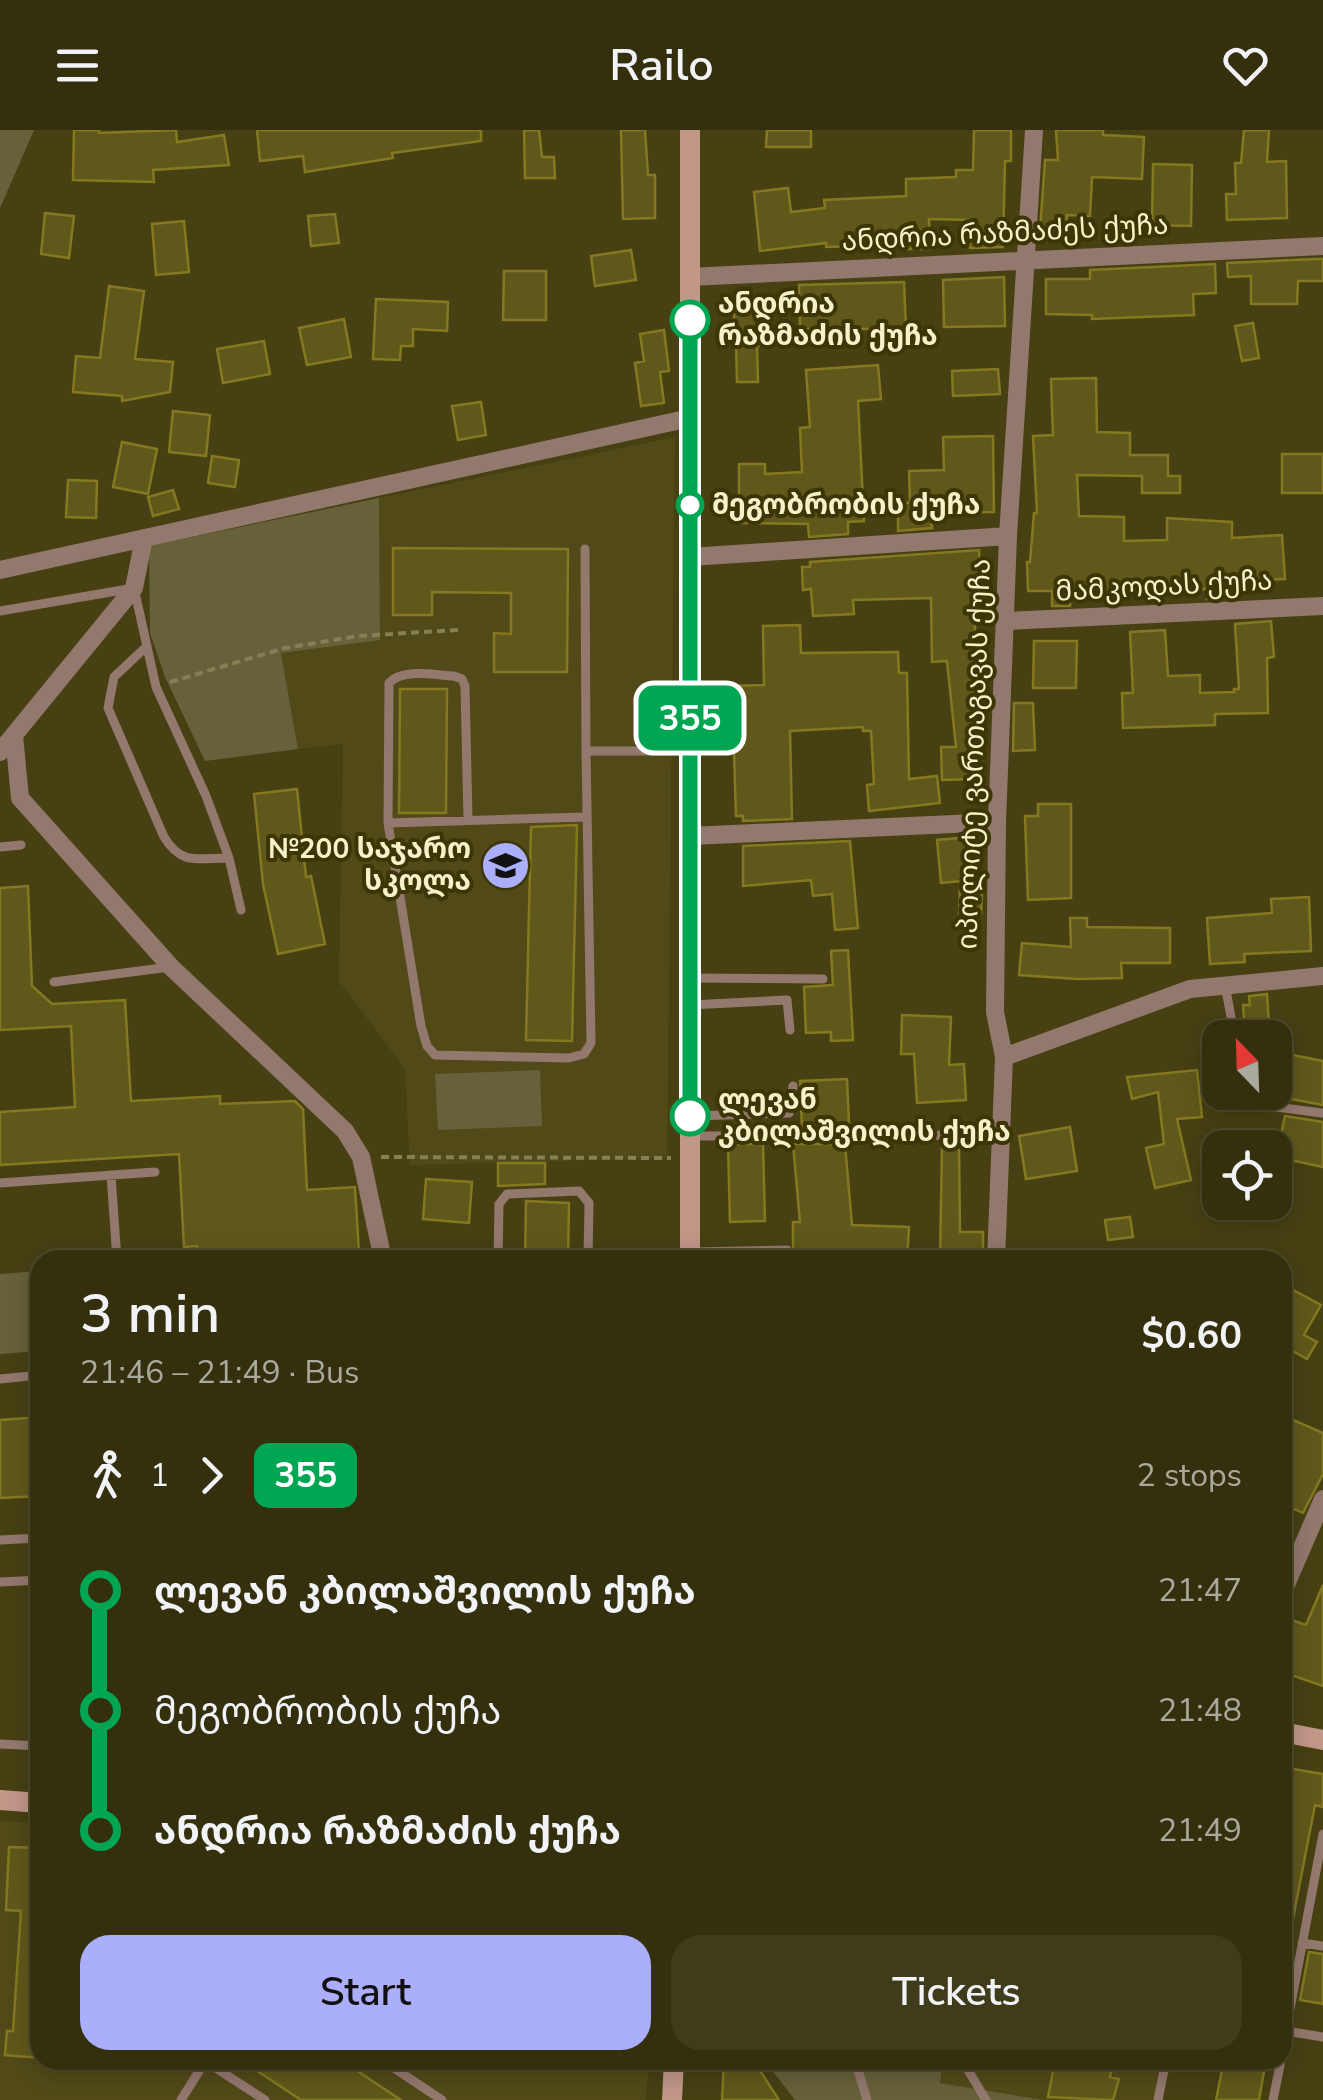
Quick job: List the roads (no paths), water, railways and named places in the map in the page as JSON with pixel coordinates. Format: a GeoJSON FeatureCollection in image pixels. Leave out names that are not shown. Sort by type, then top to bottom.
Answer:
{"type":"FeatureCollection","features":[{"type":"Feature","properties":{"kind":"main road"},"geometry":{"type":"LineString","coordinates":[[690,130],[690,1250]]}},
{"type":"Feature","properties":{"kind":"main road"},"geometry":{"type":"LineString","coordinates":[[1292,1734],[1323,1740]]}},
{"type":"Feature","properties":{"kind":"main road"},"geometry":{"type":"LineString","coordinates":[[0,1800],[30,1802]]}},
{"type":"Feature","properties":{"kind":"main road"},"geometry":{"type":"LineString","coordinates":[[672,2100],[674,2070]]}},
{"type":"Feature","properties":{"kind":"street","name":"იპოლიტე ვართაგავას ქუჩა"},"geometry":{"type":"LineString","coordinates":[[996,1250],[1004,1057],[995,1012],[997,822],[1008,536],[1034,130]]}},
{"type":"Feature","properties":{"kind":"street","name":"ანდრია რაზმაძეს ქუჩა"},"geometry":{"type":"LineString","coordinates":[[690,277],[1323,246]]}},
{"type":"Feature","properties":{"kind":"street"},"geometry":{"type":"LineString","coordinates":[[0,570],[690,418]]}},
{"type":"Feature","properties":{"kind":"street"},"geometry":{"type":"LineString","coordinates":[[690,556],[1008,536]]}},
{"type":"Feature","properties":{"kind":"street"},"geometry":{"type":"LineString","coordinates":[[0,752],[134,588],[144,538]]}},
{"type":"Feature","properties":{"kind":"street","name":"მამკოდას ქუჩა"},"geometry":{"type":"LineString","coordinates":[[1007,621],[1323,606]]}},
{"type":"Feature","properties":{"kind":"street"},"geometry":{"type":"LineString","coordinates":[[14,735],[20,798],[172,967],[345,1131],[361,1156],[381,1250]]}},
{"type":"Feature","properties":{"kind":"street"},"geometry":{"type":"LineString","coordinates":[[0,799],[20,798]]}},
{"type":"Feature","properties":{"kind":"street"},"geometry":{"type":"LineString","coordinates":[[690,836],[997,822]]}},
{"type":"Feature","properties":{"kind":"street"},"geometry":{"type":"LineString","coordinates":[[1004,1057],[1190,989],[1323,976]]}},
{"type":"Feature","properties":{"kind":"street"},"geometry":{"type":"LineString","coordinates":[[1292,1571],[1323,1499]]}},
{"type":"Feature","properties":{"kind":"lane"},"geometry":{"type":"LineString","coordinates":[[468,819],[462,679],[402,674],[389,683],[388,824],[427,1046],[434,1055],[569,1058],[584,1054],[591,1044],[585,818],[586,548]]}},
{"type":"Feature","properties":{"kind":"lane"},"geometry":{"type":"LineString","coordinates":[[0,611],[134,588],[156,686],[206,796],[229,858],[240,910]]}},
{"type":"Feature","properties":{"kind":"lane"},"geometry":{"type":"LineString","coordinates":[[147,646],[114,677],[108,708],[174,853],[184,858],[229,858]]}},
{"type":"Feature","properties":{"kind":"lane"},"geometry":{"type":"LineString","coordinates":[[586,751],[690,750]]}},
{"type":"Feature","properties":{"kind":"lane"},"geometry":{"type":"LineString","coordinates":[[388,824],[585,818]]}},
{"type":"Feature","properties":{"kind":"lane"},"geometry":{"type":"LineString","coordinates":[[0,847],[21,845]]}},
{"type":"Feature","properties":{"kind":"lane"},"geometry":{"type":"LineString","coordinates":[[54,982],[172,967]]}},
{"type":"Feature","properties":{"kind":"lane"},"geometry":{"type":"LineString","coordinates":[[690,978],[823,979]]}},
{"type":"Feature","properties":{"kind":"lane"},"geometry":{"type":"LineString","coordinates":[[1225,986],[1231,1020]]}},
{"type":"Feature","properties":{"kind":"lane"},"geometry":{"type":"LineString","coordinates":[[690,1005],[787,1000],[790,1030]]}},
{"type":"Feature","properties":{"kind":"lane"},"geometry":{"type":"LineString","coordinates":[[690,1126],[789,1114],[793,1086]]}},
{"type":"Feature","properties":{"kind":"lane"},"geometry":{"type":"LineString","coordinates":[[1292,1109],[1322,1113]]}},
{"type":"Feature","properties":{"kind":"lane"},"geometry":{"type":"LineString","coordinates":[[690,1126],[1001,1135]]}},
{"type":"Feature","properties":{"kind":"lane"},"geometry":{"type":"LineString","coordinates":[[0,1182],[155,1172]]}},
{"type":"Feature","properties":{"kind":"lane"},"geometry":{"type":"LineString","coordinates":[[111,1175],[116,1250]]}},
{"type":"Feature","properties":{"kind":"lane"},"geometry":{"type":"LineString","coordinates":[[498,1250],[498,1204],[506,1194],[580,1191],[588,1203],[588,1250]]}},
{"type":"Feature","properties":{"kind":"lane"},"geometry":{"type":"LineString","coordinates":[[0,1379],[30,1377]]}},
{"type":"Feature","properties":{"kind":"lane"},"geometry":{"type":"LineString","coordinates":[[0,1540],[30,1538]]}},
{"type":"Feature","properties":{"kind":"lane"},"geometry":{"type":"LineString","coordinates":[[0,1582],[30,1580]]}},
{"type":"Feature","properties":{"kind":"lane"},"geometry":{"type":"LineString","coordinates":[[0,1744],[30,1746]]}},
{"type":"Feature","properties":{"kind":"lane"},"geometry":{"type":"LineString","coordinates":[[1292,1997],[1323,1834]]}},
{"type":"Feature","properties":{"kind":"lane"},"geometry":{"type":"LineString","coordinates":[[1302,1942],[1323,1946]]}},
{"type":"Feature","properties":{"kind":"lane"},"geometry":{"type":"LineString","coordinates":[[1292,2031],[1323,2037]]}},
{"type":"Feature","properties":{"kind":"lane"},"geometry":{"type":"LineString","coordinates":[[181,2100],[199,2070]]}},
{"type":"Feature","properties":{"kind":"lane"},"geometry":{"type":"LineString","coordinates":[[220,2070],[265,2100]]}},
{"type":"Feature","properties":{"kind":"lane"},"geometry":{"type":"LineString","coordinates":[[397,2070],[442,2100]]}},
{"type":"Feature","properties":{"kind":"lane"},"geometry":{"type":"LineString","coordinates":[[858,2070],[867,2100]]}},
{"type":"Feature","properties":{"kind":"lane"},"geometry":{"type":"LineString","coordinates":[[968,2070],[986,2100]]}},
{"type":"Feature","properties":{"kind":"lane"},"geometry":{"type":"LineString","coordinates":[[1158,2100],[1164,2070]]}},
{"type":"Feature","properties":{"kind":"lane"},"geometry":{"type":"LineString","coordinates":[[1273,2100],[1279,2070]]}},
{"type":"Feature","properties":{"kind":"place","name":"ანდრია რაზმაძის ქუჩა"},"geometry":{"type":"Point","coordinates":[690,320]}},
{"type":"Feature","properties":{"kind":"place","name":"მეგობრობის ქუჩა"},"geometry":{"type":"Point","coordinates":[690,505]}},
{"type":"Feature","properties":{"kind":"place","name":"№200 საჯარო სკოლა"},"geometry":{"type":"Point","coordinates":[506,865]}},
{"type":"Feature","properties":{"kind":"place","name":"ლევან კბილაშვილის ქუჩა"},"geometry":{"type":"Point","coordinates":[690,1116]}}]}
